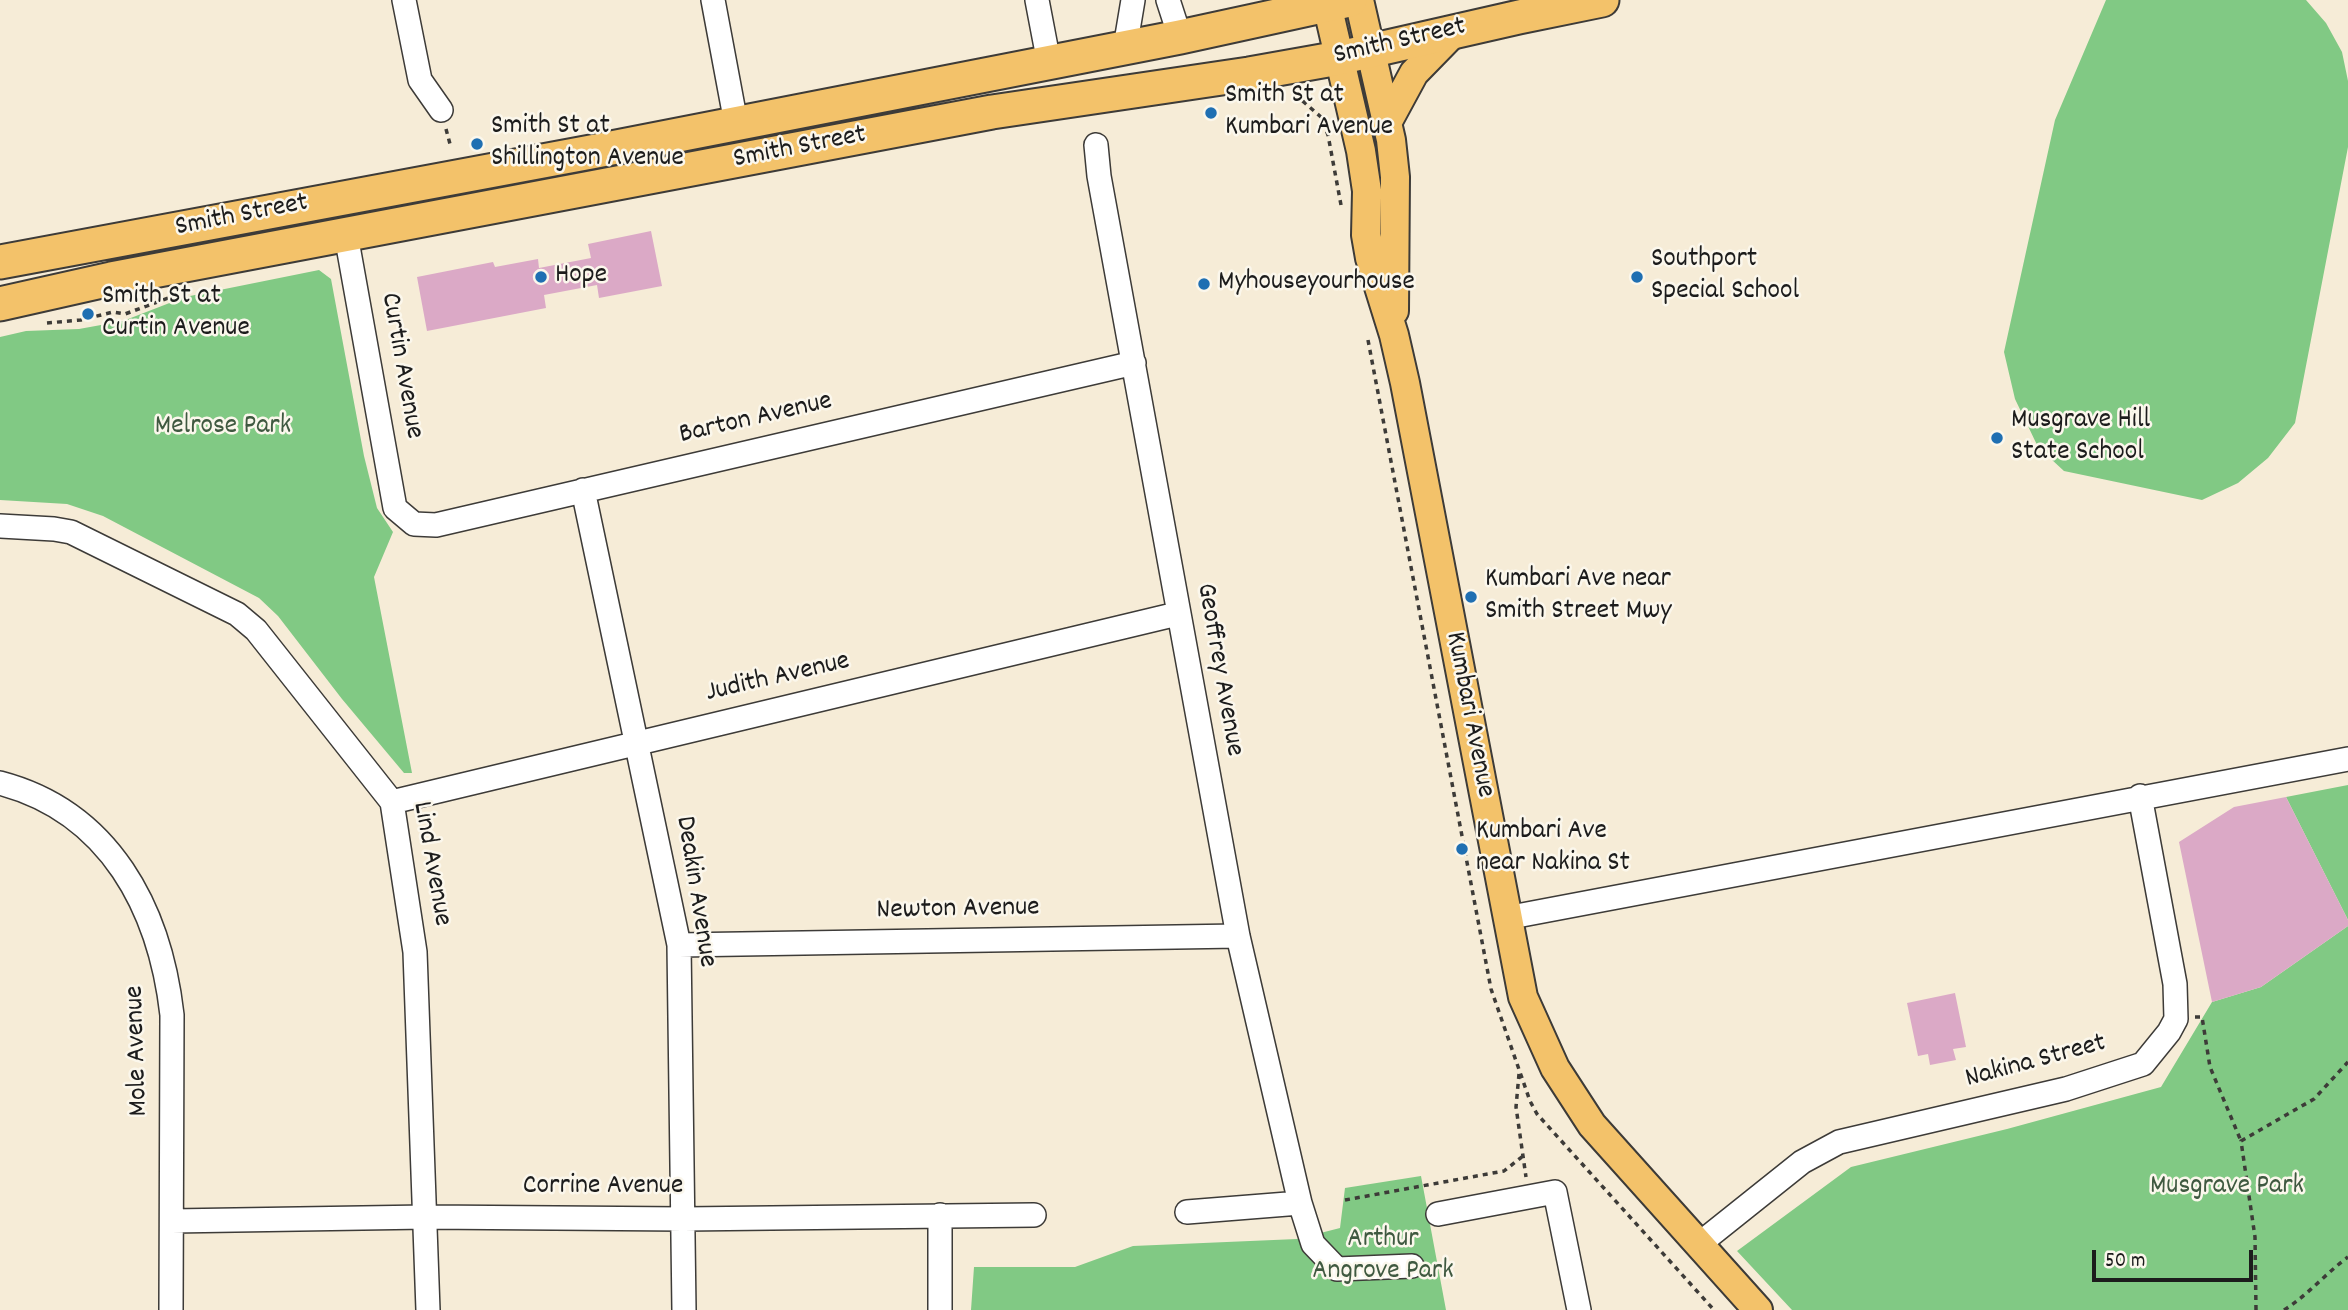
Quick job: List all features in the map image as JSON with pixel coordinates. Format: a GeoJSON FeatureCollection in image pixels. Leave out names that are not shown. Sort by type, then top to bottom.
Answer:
{"type":"FeatureCollection","features":[{"type":"Feature","properties":{"kind":"highway","name":"Smith Street"},"geometry":{"type":"LineString","coordinates":[[0,304],[111,279],[992,112],[1339,58],[1602,0]]}},
{"type":"Feature","properties":{"kind":"highway","name":"Smith Street"},"geometry":{"type":"LineString","coordinates":[[0,262],[1049,63],[1341,1]]}},
{"type":"Feature","properties":{"kind":"main road","name":"Kumbari Avenue"},"geometry":{"type":"LineString","coordinates":[[1341,1],[1372,51],[1388,121],[1395,177],[1394,335]]}},
{"type":"Feature","properties":{"kind":"main road","name":"Kumbari Avenue"},"geometry":{"type":"LineString","coordinates":[[1341,1],[1339,58],[1361,151],[1367,191],[1366,235],[1370,258],[1394,335],[1408,394],[1523,997],[1555,1068],[1592,1125],[1758,1310]]}},
{"type":"Feature","properties":{"kind":"main road"},"geometry":{"type":"LineString","coordinates":[[1388,121],[1413,73],[1455,31]]}},
{"type":"Feature","properties":{"kind":"street"},"geometry":{"type":"LineString","coordinates":[[404,0],[420,80],[441,110]]}},
{"type":"Feature","properties":{"kind":"street"},"geometry":{"type":"LineString","coordinates":[[713,0],[736,123]]}},
{"type":"Feature","properties":{"kind":"street"},"geometry":{"type":"LineString","coordinates":[[1037,0],[1049,63]]}},
{"type":"Feature","properties":{"kind":"street"},"geometry":{"type":"LineString","coordinates":[[1125,48],[1133,0]]}},
{"type":"Feature","properties":{"kind":"street"},"geometry":{"type":"LineString","coordinates":[[1168,0],[1180,37]]}},
{"type":"Feature","properties":{"kind":"street","name":"Geoffrey Avenue"},"geometry":{"type":"LineString","coordinates":[[1096,145],[1099,176],[1177,614],[1238,936],[1300,1203],[1313,1244],[1337,1269],[1412,1266]]}},
{"type":"Feature","properties":{"kind":"street","name":"Curtin Avenue"},"geometry":{"type":"LineString","coordinates":[[346,235],[395,508]]}},
{"type":"Feature","properties":{"kind":"street","name":"Barton Avenue"},"geometry":{"type":"LineString","coordinates":[[395,508],[414,524],[436,525],[1134,363]]}},
{"type":"Feature","properties":{"kind":"street","name":"Deakin Avenue"},"geometry":{"type":"LineString","coordinates":[[583,490],[679,945],[684,1310]]}},
{"type":"Feature","properties":{"kind":"street","name":"Lind Avenue"},"geometry":{"type":"LineString","coordinates":[[0,526],[71,532],[237,614],[256,629],[392,802],[415,952],[428,1310]]}},
{"type":"Feature","properties":{"kind":"street","name":"Judith Avenue"},"geometry":{"type":"LineString","coordinates":[[392,802],[1177,614]]}},
{"type":"Feature","properties":{"kind":"street"},"geometry":{"type":"LineString","coordinates":[[1506,918],[2140,796],[2348,759]]}},
{"type":"Feature","properties":{"kind":"street","name":"Mole Avenue"},"geometry":{"type":"LineString","coordinates":[[0,783],[33,795],[77,820],[100,841],[123,869],[150,918],[162,955],[172,1014],[171,1310]]}},
{"type":"Feature","properties":{"kind":"street"},"geometry":{"type":"LineString","coordinates":[[2140,796],[2175,984],[2176,1019]]}},
{"type":"Feature","properties":{"kind":"street","name":"Newton Avenue"},"geometry":{"type":"LineString","coordinates":[[679,945],[1238,936]]}},
{"type":"Feature","properties":{"kind":"street","name":"Nakina Street"},"geometry":{"type":"LineString","coordinates":[[1698,1245],[1802,1161],[1839,1142],[2066,1090],[2143,1064],[2176,1019]]}},
{"type":"Feature","properties":{"kind":"street"},"geometry":{"type":"LineString","coordinates":[[1438,1214],[1555,1192],[1579,1310]]}},
{"type":"Feature","properties":{"kind":"street"},"geometry":{"type":"LineString","coordinates":[[1187,1212],[1300,1203]]}},
{"type":"Feature","properties":{"kind":"street"},"geometry":{"type":"LineString","coordinates":[[940,1215],[940,1310]]}},
{"type":"Feature","properties":{"kind":"street","name":"Corrine Avenue"},"geometry":{"type":"LineString","coordinates":[[172,1221],[426,1217],[684,1219],[1034,1215]]}},
{"type":"Feature","properties":{"kind":"path"},"geometry":{"type":"LineString","coordinates":[[2176,1019],[2202,1017],[2210,1068],[2241,1141],[2255,1237],[2256,1310]]}},
{"type":"Feature","properties":{"kind":"path"},"geometry":{"type":"LineString","coordinates":[[2241,1141],[2314,1098],[2348,1062]]}},
{"type":"Feature","properties":{"kind":"path"},"geometry":{"type":"LineString","coordinates":[[1520,1070],[1516,1107],[1529,1196]]}},
{"type":"Feature","properties":{"kind":"path"},"geometry":{"type":"LineString","coordinates":[[1345,1200],[1504,1171],[1523,1156]]}},
{"type":"Feature","properties":{"kind":"path"},"geometry":{"type":"LineString","coordinates":[[2284,1310],[2306,1296],[2326,1274],[2348,1257]]}},
{"type":"Feature","properties":{"kind":"green space"},"geometry":{"type":"Polygon","coordinates":[[[2106,0],[2306,0],[2326,23],[2342,52],[2348,81],[2348,147],[2295,423],[2268,458],[2238,483],[2202,500],[2064,471],[2038,447],[2015,399],[2004,352],[2055,120],[2106,0]]]}},
{"type":"Feature","properties":{"kind":"green space","name":"Melrose Park"},"geometry":{"type":"Polygon","coordinates":[[[319,270],[331,279],[364,456],[377,508],[393,532],[374,577],[412,773],[404,773],[278,616],[259,598],[103,516],[67,504],[0,500],[0,337],[26,331],[79,329],[123,321],[185,297],[319,270]]]}},
{"type":"Feature","properties":{"kind":"green space"},"geometry":{"type":"Polygon","coordinates":[[[2348,785],[2348,920],[2286,797],[2348,785]]]}},
{"type":"Feature","properties":{"kind":"green space","name":"Musgrave Park"},"geometry":{"type":"Polygon","coordinates":[[[2348,926],[2348,1310],[1792,1310],[1737,1251],[1851,1167],[2007,1129],[2161,1087],[2212,1002],[2261,987],[2348,926]]]}},
{"type":"Feature","properties":{"kind":"green space","name":"Arthur Angrove Park"},"geometry":{"type":"Polygon","coordinates":[[[1421,1176],[1446,1310],[971,1310],[974,1267],[1075,1267],[1133,1246],[1297,1239],[1340,1228],[1345,1188],[1421,1176]]]}},
{"type":"Feature","properties":{"kind":"building"},"geometry":{"type":"Polygon","coordinates":[[[651,231],[662,286],[599,298],[597,285],[544,295],[546,308],[427,331],[417,277],[493,262],[495,267],[538,259],[539,268],[591,258],[588,244],[651,231]]]}},
{"type":"Feature","properties":{"kind":"building"},"geometry":{"type":"Polygon","coordinates":[[[2286,797],[2348,920],[2348,926],[2261,987],[2212,1002],[2179,842],[2234,807],[2286,797]]]}},
{"type":"Feature","properties":{"kind":"building"},"geometry":{"type":"Polygon","coordinates":[[[1955,993],[1966,1047],[1953,1049],[1956,1060],[1930,1065],[1928,1054],[1918,1056],[1907,1003],[1955,993]]]}},
{"type":"Feature","properties":{"kind":"place","name":"Smith St at Kumbari Avenue"},"geometry":{"type":"Point","coordinates":[1211,113]}},
{"type":"Feature","properties":{"kind":"place","name":"Smith St at Shillington Avenue"},"geometry":{"type":"Point","coordinates":[477,144]}},
{"type":"Feature","properties":{"kind":"place","name":"Hope"},"geometry":{"type":"Point","coordinates":[541,277]}},
{"type":"Feature","properties":{"kind":"place","name":"Southport Special School"},"geometry":{"type":"Point","coordinates":[1637,277]}},
{"type":"Feature","properties":{"kind":"place","name":"Myhouseyourhouse"},"geometry":{"type":"Point","coordinates":[1204,284]}},
{"type":"Feature","properties":{"kind":"place","name":"Smith St at Curtin Avenue"},"geometry":{"type":"Point","coordinates":[88,314]}},
{"type":"Feature","properties":{"kind":"place","name":"Musgrave Hill State School"},"geometry":{"type":"Point","coordinates":[1997,438]}},
{"type":"Feature","properties":{"kind":"place","name":"Kumbari Ave near Smith Street Mwy"},"geometry":{"type":"Point","coordinates":[1471,597]}},
{"type":"Feature","properties":{"kind":"place","name":"Kumbari Ave near Nakina St"},"geometry":{"type":"Point","coordinates":[1462,849]}}]}
